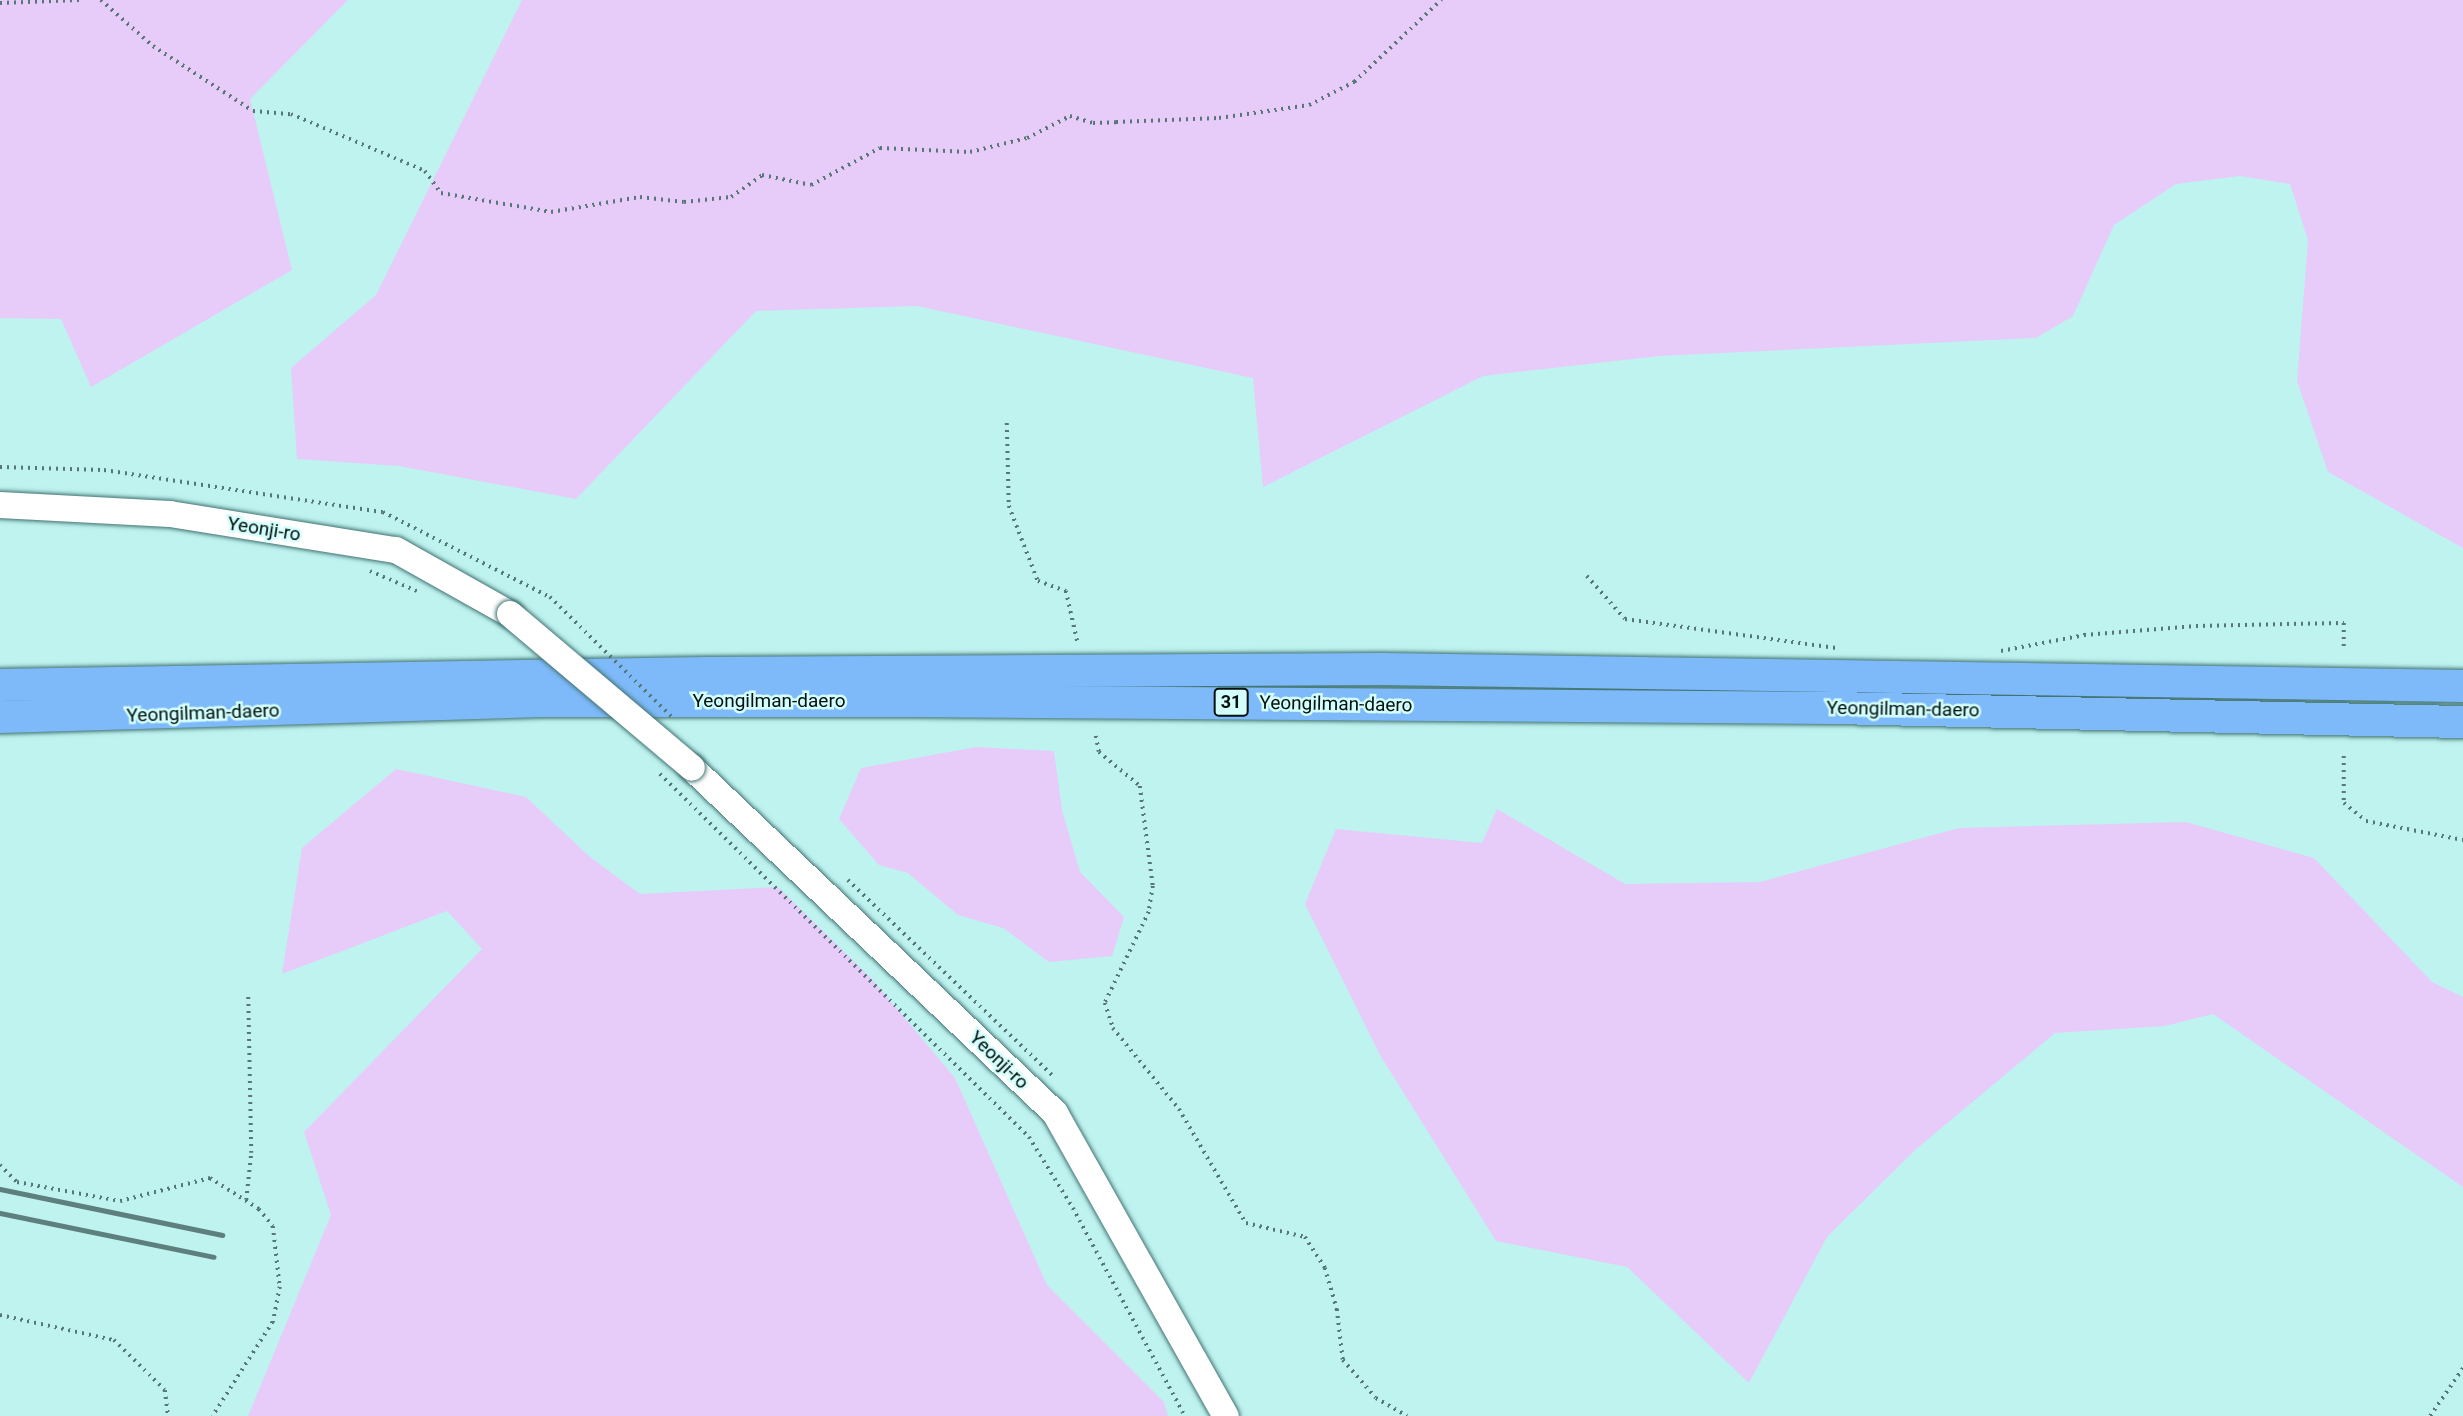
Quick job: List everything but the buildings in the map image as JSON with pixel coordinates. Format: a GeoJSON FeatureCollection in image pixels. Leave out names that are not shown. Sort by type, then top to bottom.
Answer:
{"type":"FeatureCollection","features":[{"type":"Feature","properties":{"kind":"highway"},"geometry":{"type":"LineString","coordinates":[[0,667],[211,682]]}},
{"type":"Feature","properties":{"kind":"highway","name":"Yeongilman-daero"},"geometry":{"type":"LineString","coordinates":[[0,685],[1382,669],[2463,686]]}},
{"type":"Feature","properties":{"kind":"highway","name":"Yeongilman-daero"},"geometry":{"type":"LineString","coordinates":[[0,717],[541,701],[1198,702],[1834,708],[2463,722]]}},
{"type":"Feature","properties":{"kind":"highway"},"geometry":{"type":"LineString","coordinates":[[0,734],[74,730],[193,713]]}},
{"type":"Feature","properties":{"kind":"main road","name":"Yeonji-ro"},"geometry":{"type":"LineString","coordinates":[[0,505],[170,514],[396,550],[510,614],[692,768],[1055,1113],[1226,1416]]}},
{"type":"Feature","properties":{"kind":"path"},"geometry":{"type":"LineString","coordinates":[[0,3],[79,0]]}},
{"type":"Feature","properties":{"kind":"path"},"geometry":{"type":"LineString","coordinates":[[101,0],[153,46],[253,111],[290,114],[425,171],[441,193],[551,212],[640,197],[684,202],[732,197],[762,175],[811,185],[880,148],[981,150],[1027,138],[1070,116],[1093,123],[1219,118],[1309,105],[1354,82],[1441,0]]}},
{"type":"Feature","properties":{"kind":"path"},"geometry":{"type":"LineString","coordinates":[[1007,423],[1012,516],[1038,581],[1066,591],[1079,650]]}},
{"type":"Feature","properties":{"kind":"path"},"geometry":{"type":"LineString","coordinates":[[358,566],[430,596]]}},
{"type":"Feature","properties":{"kind":"path"},"geometry":{"type":"LineString","coordinates":[[1587,576],[1625,619],[1839,648]]}},
{"type":"Feature","properties":{"kind":"path"},"geometry":{"type":"LineString","coordinates":[[550,597],[673,719]]}},
{"type":"Feature","properties":{"kind":"path"},"geometry":{"type":"LineString","coordinates":[[1999,651],[2084,635],[2196,625],[2344,623],[2344,651]]}},
{"type":"Feature","properties":{"kind":"path"},"geometry":{"type":"LineString","coordinates":[[1096,736],[1099,752],[1140,786],[1153,886],[1149,912],[1105,1003],[1114,1028],[1179,1109],[1247,1223],[1305,1237],[1325,1268],[1337,1309],[1343,1360],[1376,1398],[1408,1416]]}},
{"type":"Feature","properties":{"kind":"path"},"geometry":{"type":"LineString","coordinates":[[2344,756],[2344,803],[2366,821],[2463,839]]}},
{"type":"Feature","properties":{"kind":"path"},"geometry":{"type":"LineString","coordinates":[[656,770],[1029,1137],[1073,1208],[1185,1416]]}},
{"type":"Feature","properties":{"kind":"path"},"geometry":{"type":"LineString","coordinates":[[246,1200],[251,1153],[247,995]]}},
{"type":"Feature","properties":{"kind":"path"},"geometry":{"type":"LineString","coordinates":[[0,1165],[17,1182],[120,1201],[210,1178],[246,1200],[272,1226],[280,1287],[273,1322],[213,1416]]}},
{"type":"Feature","properties":{"kind":"path"},"geometry":{"type":"LineString","coordinates":[[0,1315],[114,1340],[165,1390],[168,1416]]}},
{"type":"Feature","properties":{"kind":"path"},"geometry":{"type":"LineString","coordinates":[[2430,1416],[2463,1368]]}},
{"type":"Feature","properties":{"kind":"shaded area"},"geometry":{"type":"Polygon","coordinates":[[[0,0],[348,0],[250,99],[292,270],[91,387],[61,319],[0,318],[0,0]]]}},
{"type":"Feature","properties":{"kind":"shaded area"},"geometry":{"type":"Polygon","coordinates":[[[522,0],[2463,0],[2463,548],[2328,472],[2297,381],[2308,240],[2290,184],[2240,176],[2176,184],[2114,225],[2073,316],[2036,338],[1659,356],[1483,376],[1263,487],[1253,378],[917,306],[756,311],[576,499],[399,466],[297,459],[291,368],[376,295],[522,0]]]}},
{"type":"Feature","properties":{"kind":"shaded area"},"geometry":{"type":"Polygon","coordinates":[[[976,747],[1054,751],[1062,810],[1080,872],[1124,917],[1112,956],[1049,962],[1003,928],[958,915],[908,873],[879,865],[839,819],[861,768],[976,747]]]}},
{"type":"Feature","properties":{"kind":"shaded area"},"geometry":{"type":"Polygon","coordinates":[[[396,769],[526,797],[590,857],[640,894],[778,887],[870,977],[955,1078],[1047,1285],[1164,1402],[1168,1416],[248,1416],[331,1215],[304,1132],[482,949],[447,911],[282,974],[302,848],[396,769]]]}},
{"type":"Feature","properties":{"kind":"shaded area"},"geometry":{"type":"Polygon","coordinates":[[[1497,809],[1625,884],[1760,882],[1959,828],[2186,822],[2314,858],[2432,982],[2463,997],[2463,1187],[2213,1014],[2165,1026],[2055,1033],[1915,1150],[1827,1237],[1749,1383],[1627,1267],[1496,1241],[1380,1055],[1305,904],[1336,829],[1482,843],[1497,809]]]}},
{"type":"Feature","properties":{"kind":"railway"},"geometry":{"type":"LineString","coordinates":[[0,1189],[222,1235]]}},
{"type":"Feature","properties":{"kind":"railway"},"geometry":{"type":"LineString","coordinates":[[0,1213],[214,1257]]}}]}
